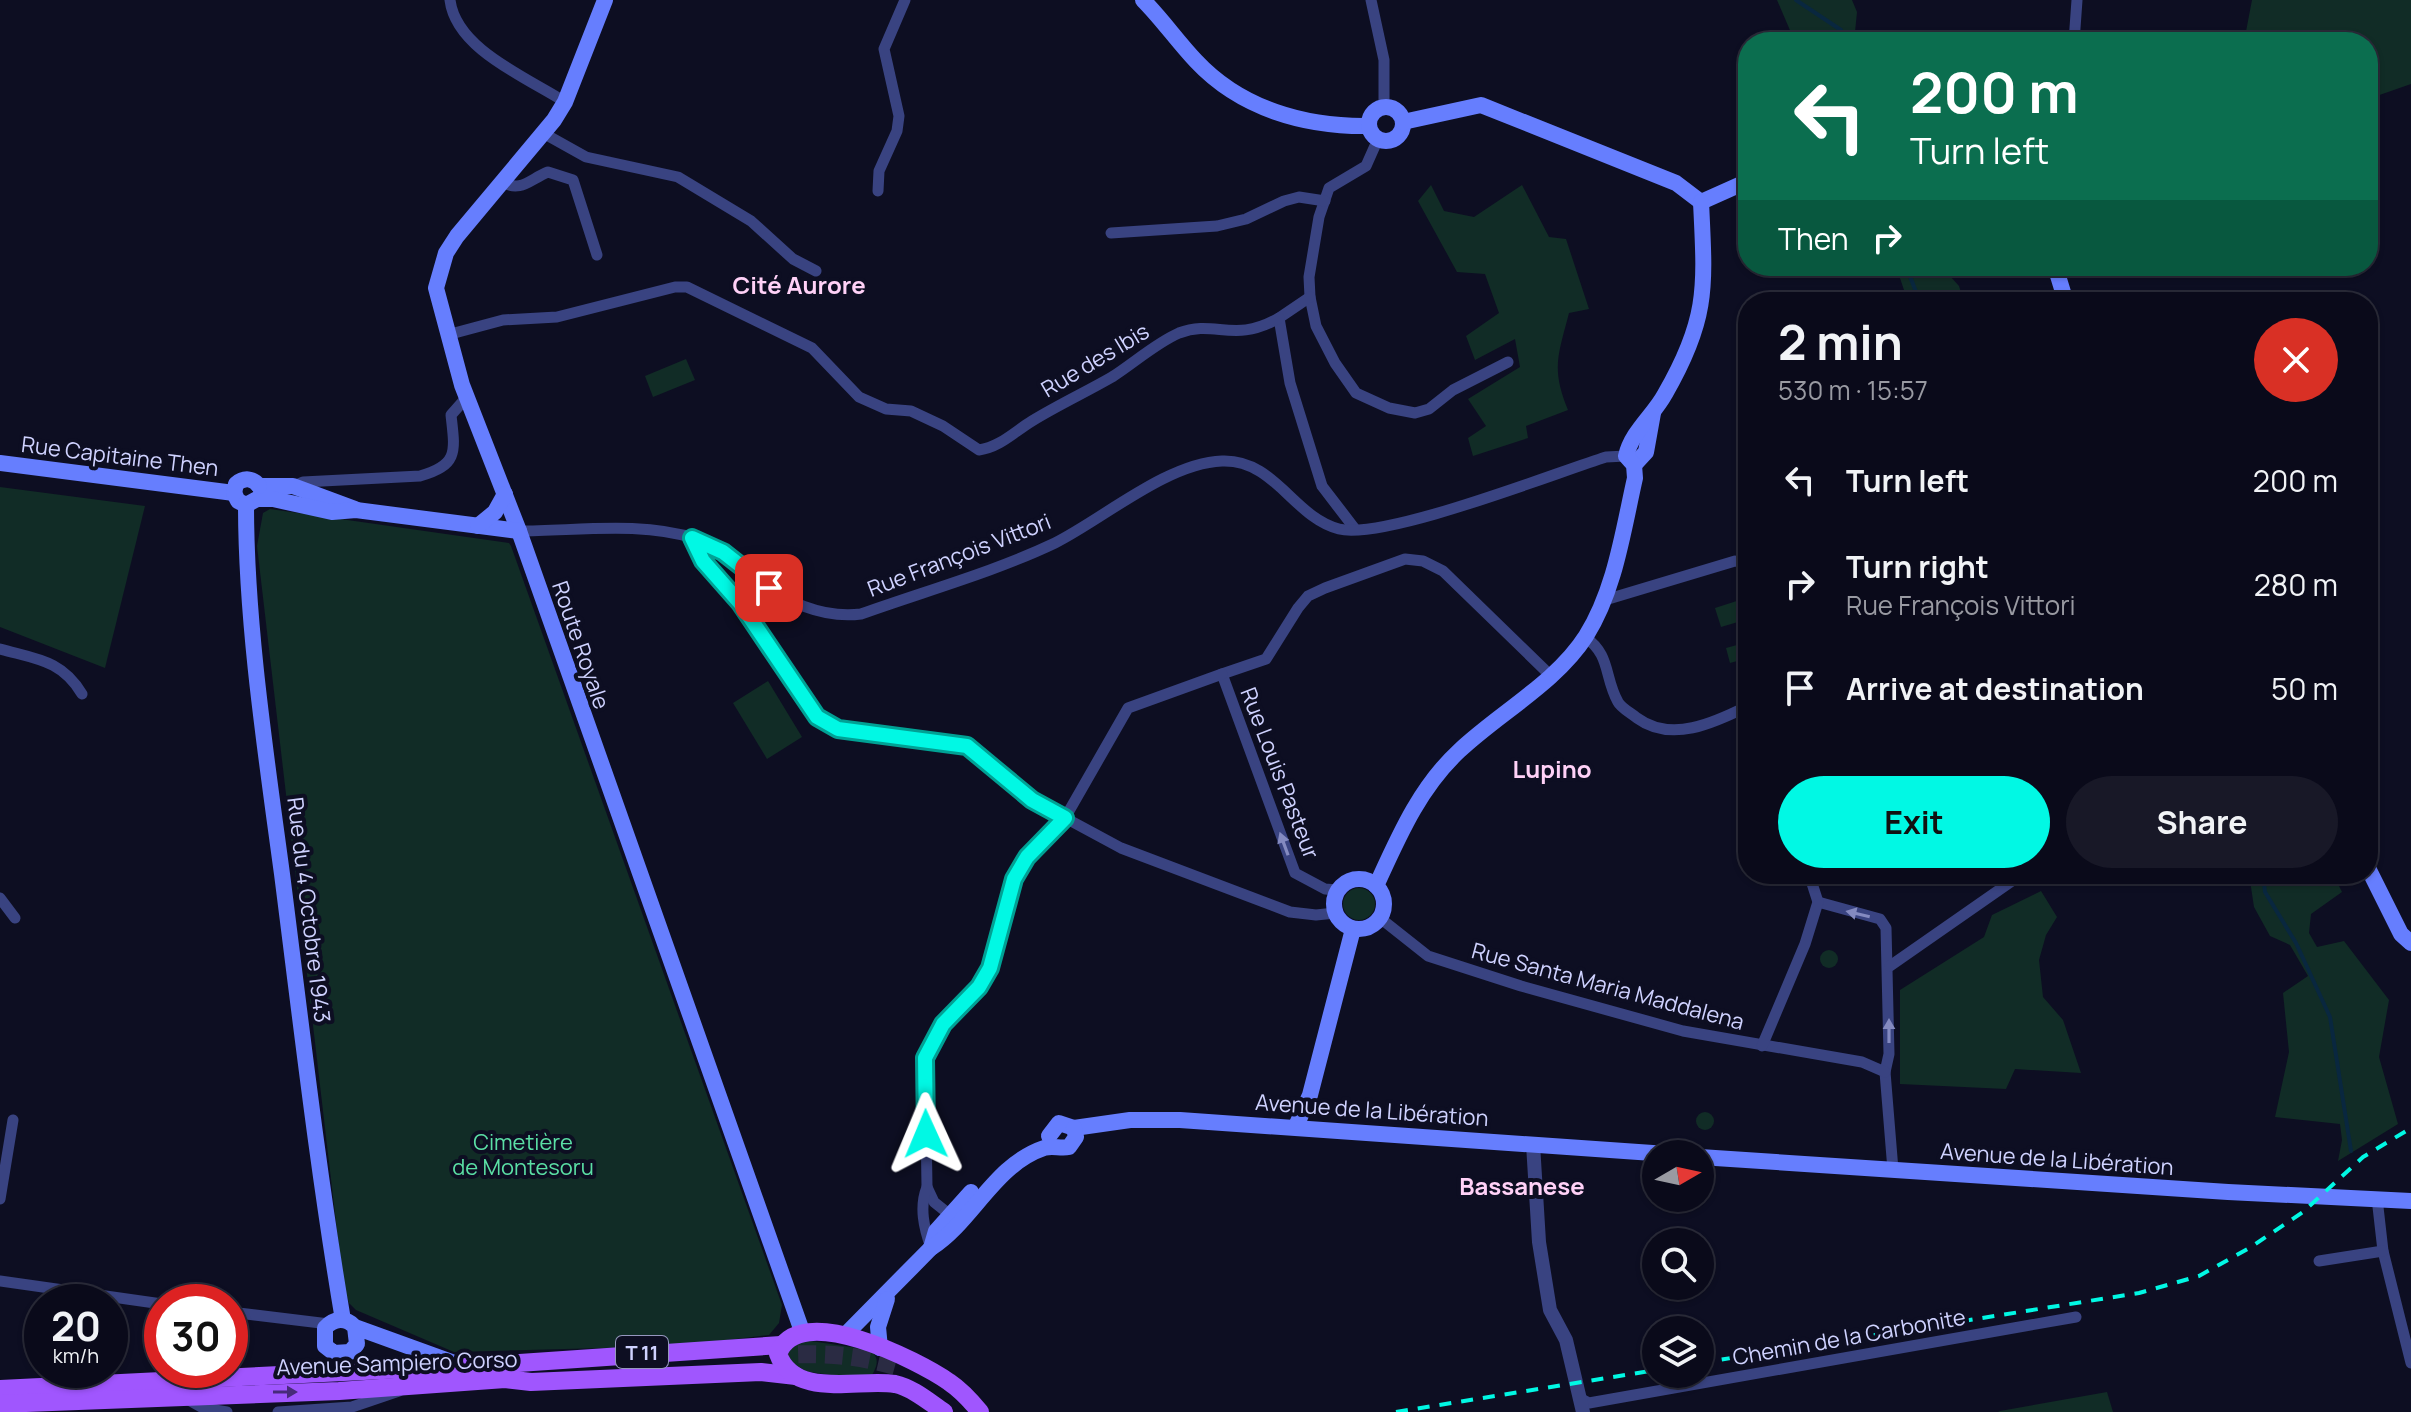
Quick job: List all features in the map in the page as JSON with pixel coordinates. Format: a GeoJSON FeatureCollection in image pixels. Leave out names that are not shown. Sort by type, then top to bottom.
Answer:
{"type":"FeatureCollection","features":[{"type":"Feature","properties":{"kind":"main road","name":"Route Royale"},"geometry":{"type":"LineString","coordinates":[[605,0],[565,102],[457,236],[440,269],[436,288],[466,398],[519,531],[803,1334]]}},
{"type":"Feature","properties":{"kind":"main road"},"geometry":{"type":"LineString","coordinates":[[1143,0],[1197,62],[1258,107],[1305,121],[1395,139],[1403,122]]}},
{"type":"Feature","properties":{"kind":"main road"},"geometry":{"type":"LineString","coordinates":[[1403,122],[1481,105],[1676,183],[1701,202]]}},
{"type":"Feature","properties":{"kind":"main road"},"geometry":{"type":"LineString","coordinates":[[1374,133],[1373,114],[1384,108],[1396,111],[1403,122]]}},
{"type":"Feature","properties":{"kind":"main road"},"geometry":{"type":"LineString","coordinates":[[1701,202],[1738,185]]}},
{"type":"Feature","properties":{"kind":"main road"},"geometry":{"type":"LineString","coordinates":[[1376,886],[1403,827],[1436,776],[1456,753],[1550,675],[1585,637],[1605,600],[1635,478],[1629,443],[1653,413],[1683,363],[1699,323],[1704,278],[1701,202]]}},
{"type":"Feature","properties":{"kind":"main road","name":"Rue Capitaine Then"},"geometry":{"type":"LineString","coordinates":[[0,463],[249,496],[332,512],[356,510],[519,531]]}},
{"type":"Feature","properties":{"kind":"main road","name":"Rue Capitaine Then"},"geometry":{"type":"LineString","coordinates":[[249,496],[293,486],[356,510]]}},
{"type":"Feature","properties":{"kind":"main road"},"geometry":{"type":"LineString","coordinates":[[478,526],[495,512],[505,494]]}},
{"type":"Feature","properties":{"kind":"main road","name":"Rue du 4 Octobre 1943"},"geometry":{"type":"LineString","coordinates":[[249,496],[252,604],[275,824],[326,1220],[343,1324]]}},
{"type":"Feature","properties":{"kind":"main road"},"geometry":{"type":"LineString","coordinates":[[1356,879],[1376,886],[1384,901],[1380,918],[1368,928],[1353,929],[1335,913],[1338,890],[1356,879]]}},
{"type":"Feature","properties":{"kind":"main road"},"geometry":{"type":"LineString","coordinates":[[2376,884],[2401,934],[2411,943]]}},
{"type":"Feature","properties":{"kind":"main road"},"geometry":{"type":"LineString","coordinates":[[1296,1126],[1310,1095],[1353,929]]}},
{"type":"Feature","properties":{"kind":"main road"},"geometry":{"type":"LineString","coordinates":[[1310,1095],[1320,1128]]}},
{"type":"Feature","properties":{"kind":"main road","name":"Avenue de la Libération"},"geometry":{"type":"LineString","coordinates":[[1052,1141],[1052,1128],[1059,1123],[1074,1128],[1130,1120],[1296,1126],[1642,1152]]}},
{"type":"Feature","properties":{"kind":"main road"},"geometry":{"type":"LineString","coordinates":[[846,1334],[888,1296],[931,1248],[945,1239],[999,1178],[1052,1141]]}},
{"type":"Feature","properties":{"kind":"main road"},"geometry":{"type":"LineString","coordinates":[[931,1248],[943,1210],[1002,1161],[1052,1141]]}},
{"type":"Feature","properties":{"kind":"main road","name":"Avenue de la Libération"},"geometry":{"type":"LineString","coordinates":[[1714,1158],[2411,1201]]}},
{"type":"Feature","properties":{"kind":"main road"},"geometry":{"type":"LineString","coordinates":[[874,1382],[884,1365],[878,1327],[888,1296]]}},
{"type":"Feature","properties":{"kind":"main road"},"geometry":{"type":"LineString","coordinates":[[328,1372],[328,1347],[343,1324]]}},
{"type":"Feature","properties":{"kind":"main road"},"geometry":{"type":"LineString","coordinates":[[328,1347],[344,1354],[354,1349],[358,1338],[343,1324]]}},
{"type":"Feature","properties":{"kind":"main road"},"geometry":{"type":"LineString","coordinates":[[343,1324],[462,1365]]}},
{"type":"Feature","properties":{"kind":"main road"},"geometry":{"type":"LineString","coordinates":[[796,1376],[775,1354],[803,1334],[846,1334],[946,1380],[980,1412]]}},
{"type":"Feature","properties":{"kind":"main road","name":"Avenue Sampiero Corso"},"geometry":{"type":"LineString","coordinates":[[0,1404],[410,1386],[504,1372],[775,1354]]}},
{"type":"Feature","properties":{"kind":"main road","name":"Avenue Sampiero Corso"},"geometry":{"type":"LineString","coordinates":[[0,1389],[462,1365],[545,1382],[761,1372],[796,1376],[812,1382],[900,1385],[944,1412]]}},
{"type":"Feature","properties":{"kind":"main road"},"geometry":{"type":"LineString","coordinates":[[958,1412],[894,1370],[924,1379],[967,1412]]}},
{"type":"Feature","properties":{"kind":"street"},"geometry":{"type":"LineString","coordinates":[[450,0],[455,22],[468,40],[565,102]]}},
{"type":"Feature","properties":{"kind":"street"},"geometry":{"type":"LineString","coordinates":[[878,191],[879,171],[897,131],[899,116],[884,49],[905,0]]}},
{"type":"Feature","properties":{"kind":"street"},"geometry":{"type":"LineString","coordinates":[[1371,0],[1384,60],[1384,108]]}},
{"type":"Feature","properties":{"kind":"street"},"geometry":{"type":"LineString","coordinates":[[2075,32],[2077,0]]}},
{"type":"Feature","properties":{"kind":"street"},"geometry":{"type":"LineString","coordinates":[[543,133],[586,157],[678,177],[751,221],[793,259],[816,271]]}},
{"type":"Feature","properties":{"kind":"street"},"geometry":{"type":"LineString","coordinates":[[1374,133],[1366,166],[1341,178],[1329,188],[1325,201],[1310,266],[1310,297],[1316,326],[1356,393],[1389,408],[1415,413],[1429,409],[1453,390],[1508,362]]}},
{"type":"Feature","properties":{"kind":"street"},"geometry":{"type":"LineString","coordinates":[[502,182],[512,188],[521,187],[548,172],[573,180],[597,255]]}},
{"type":"Feature","properties":{"kind":"street"},"geometry":{"type":"LineString","coordinates":[[1111,233],[1217,226],[1246,219],[1299,197],[1325,201]]}},
{"type":"Feature","properties":{"kind":"street","name":"Rue des Ibis"},"geometry":{"type":"LineString","coordinates":[[447,335],[503,320],[557,317],[675,287],[687,287],[812,348],[859,397],[886,409],[911,411],[943,426],[979,450],[992,448],[1179,334],[1197,330],[1242,333],[1259,330],[1310,297]]}},
{"type":"Feature","properties":{"kind":"street"},"geometry":{"type":"LineString","coordinates":[[1279,318],[1290,383],[1322,486],[1355,529]]}},
{"type":"Feature","properties":{"kind":"street"},"geometry":{"type":"LineString","coordinates":[[293,486],[303,482],[420,476],[438,471],[450,461],[454,444],[451,415],[466,398]]}},
{"type":"Feature","properties":{"kind":"street","name":"Rue François Vittori"},"geometry":{"type":"LineString","coordinates":[[519,531],[632,528],[692,538],[723,552],[782,597],[844,616],[861,614],[1055,542],[1126,499],[1203,464],[1221,461],[1250,465],[1264,472],[1316,519],[1341,530],[1391,527],[1592,461],[1618,454],[1630,460]]}},
{"type":"Feature","properties":{"kind":"street"},"geometry":{"type":"LineString","coordinates":[[295,504],[335,482]]}},
{"type":"Feature","properties":{"kind":"street"},"geometry":{"type":"LineString","coordinates":[[692,538],[703,561],[740,603],[817,717],[838,729],[967,746],[1032,800],[1121,848],[1290,912],[1316,915],[1335,913]]}},
{"type":"Feature","properties":{"kind":"street","name":"Rue Louis Pasteur"},"geometry":{"type":"LineString","coordinates":[[1338,890],[1325,889],[1295,873],[1222,674],[1266,659],[1308,596],[1405,559],[1423,561],[1443,571],[1550,675]]}},
{"type":"Feature","properties":{"kind":"street"},"geometry":{"type":"LineString","coordinates":[[1605,600],[1738,562]]}},
{"type":"Feature","properties":{"kind":"street"},"geometry":{"type":"LineString","coordinates":[[1585,637],[1600,647],[1618,704],[1650,727],[1667,731],[1684,729],[1738,710]]}},
{"type":"Feature","properties":{"kind":"street"},"geometry":{"type":"LineString","coordinates":[[0,649],[51,663],[70,674],[82,694]]}},
{"type":"Feature","properties":{"kind":"street"},"geometry":{"type":"LineString","coordinates":[[931,1248],[922,1199],[927,1187],[925,1058],[943,1024],[979,987],[990,968],[1014,879],[1027,857],[1065,818],[1128,708],[1222,674]]}},
{"type":"Feature","properties":{"kind":"street"},"geometry":{"type":"LineString","coordinates":[[1762,1046],[1805,944],[1818,902],[1812,884]]}},
{"type":"Feature","properties":{"kind":"street"},"geometry":{"type":"LineString","coordinates":[[1890,966],[2008,884]]}},
{"type":"Feature","properties":{"kind":"street"},"geometry":{"type":"LineString","coordinates":[[0,898],[15,918]]}},
{"type":"Feature","properties":{"kind":"street"},"geometry":{"type":"LineString","coordinates":[[1818,902],[1880,919],[1886,928],[1890,966],[1889,1054],[1885,1072],[1893,1170]]}},
{"type":"Feature","properties":{"kind":"street","name":"Rue Santa Maria Maddalena"},"geometry":{"type":"LineString","coordinates":[[1380,918],[1416,949],[1453,965],[1683,1031],[1862,1062],[1885,1072]]}},
{"type":"Feature","properties":{"kind":"street"},"geometry":{"type":"LineString","coordinates":[[0,1199],[13,1120]]}},
{"type":"Feature","properties":{"kind":"street"},"geometry":{"type":"LineString","coordinates":[[1533,1144],[1539,1242],[1550,1310],[1566,1340],[1582,1405]]}},
{"type":"Feature","properties":{"kind":"street"},"geometry":{"type":"LineString","coordinates":[[923,1213],[943,1210],[927,1187]]}},
{"type":"Feature","properties":{"kind":"street"},"geometry":{"type":"LineString","coordinates":[[2377,1198],[2383,1251],[2411,1363]]}},
{"type":"Feature","properties":{"kind":"street"},"geometry":{"type":"LineString","coordinates":[[2319,1261],[2383,1251]]}},
{"type":"Feature","properties":{"kind":"street"},"geometry":{"type":"LineString","coordinates":[[0,1281],[144,1301]]}},
{"type":"Feature","properties":{"kind":"street"},"geometry":{"type":"LineString","coordinates":[[248,1315],[343,1324]]}},
{"type":"Feature","properties":{"kind":"street","name":"Chemin de la Carbonite"},"geometry":{"type":"LineString","coordinates":[[1582,1405],[2076,1317]]}},
{"type":"Feature","properties":{"kind":"street"},"geometry":{"type":"LineString","coordinates":[[301,1322],[328,1347]]}},
{"type":"Feature","properties":{"kind":"street"},"geometry":{"type":"LineString","coordinates":[[278,1412],[352,1407],[410,1386]]}},
{"type":"Feature","properties":{"kind":"street"},"geometry":{"type":"LineString","coordinates":[[179,1395],[203,1408],[227,1412]]}},
{"type":"Feature","properties":{"kind":"green space"},"geometry":{"type":"Polygon","coordinates":[[[1777,0],[1852,0],[1857,12],[1855,32],[1791,32],[1777,0]]]}},
{"type":"Feature","properties":{"kind":"green space"},"geometry":{"type":"Polygon","coordinates":[[[2252,0],[2411,0],[2411,84],[2378,96],[2378,32],[2246,32],[2252,0]]]}},
{"type":"Feature","properties":{"kind":"green space"},"geometry":{"type":"Polygon","coordinates":[[[1431,185],[1444,211],[1474,217],[1522,185],[1549,237],[1566,239],[1589,309],[1569,313],[1559,352],[1559,383],[1568,410],[1526,426],[1528,438],[1473,456],[1468,438],[1486,426],[1468,399],[1520,367],[1515,339],[1475,360],[1466,336],[1499,313],[1485,274],[1457,272],[1418,201],[1431,185]]]}},
{"type":"Feature","properties":{"kind":"green space"},"geometry":{"type":"Polygon","coordinates":[[[1899,276],[1950,276],[1961,292],[1905,292],[1899,276]]]}},
{"type":"Feature","properties":{"kind":"green space"},"geometry":{"type":"Polygon","coordinates":[[[686,359],[695,380],[653,397],[645,376],[686,359]]]}},
{"type":"Feature","properties":{"kind":"green space"},"geometry":{"type":"Polygon","coordinates":[[[0,487],[145,506],[105,668],[0,627],[0,487]]]}},
{"type":"Feature","properties":{"kind":"green space","name":"Cimetière de Montesoru"},"geometry":{"type":"Polygon","coordinates":[[[270,509],[509,543],[511,546],[782,1305],[779,1323],[769,1335],[680,1346],[454,1352],[356,1310],[349,1303],[343,1282],[257,546],[263,513],[270,509]]]}},
{"type":"Feature","properties":{"kind":"green space"},"geometry":{"type":"Polygon","coordinates":[[[1738,601],[1738,622],[1721,627],[1715,608],[1738,601]]]}},
{"type":"Feature","properties":{"kind":"green space"},"geometry":{"type":"Polygon","coordinates":[[[1738,645],[1738,661],[1730,663],[1726,648],[1738,645]]]}},
{"type":"Feature","properties":{"kind":"green space"},"geometry":{"type":"Polygon","coordinates":[[[768,681],[802,737],[767,759],[733,703],[768,681]]]}},
{"type":"Feature","properties":{"kind":"green space"},"geometry":{"type":"Polygon","coordinates":[[[2251,884],[2338,884],[2342,892],[2311,914],[2309,933],[2317,947],[2344,941],[2389,1000],[2379,1057],[2398,1124],[2338,1161],[2342,1140],[2340,1124],[2275,1117],[2289,1052],[2283,993],[2308,976],[2290,945],[2270,936],[2254,907],[2251,884]]]}},
{"type":"Feature","properties":{"kind":"green space"},"geometry":{"type":"Polygon","coordinates":[[[1359,888],[1370,893],[1375,904],[1370,915],[1359,920],[1348,915],[1343,904],[1348,893],[1359,888]]]}},
{"type":"Feature","properties":{"kind":"green space"},"geometry":{"type":"Polygon","coordinates":[[[2041,891],[2057,917],[2046,935],[2039,960],[2043,997],[2063,1020],[2081,1073],[2015,1069],[2006,1089],[1900,1084],[1900,990],[1984,937],[1992,915],[2041,891]]]}},
{"type":"Feature","properties":{"kind":"green space"},"geometry":{"type":"Polygon","coordinates":[[[1829,950],[1838,959],[1829,968],[1820,959],[1829,950]]]}},
{"type":"Feature","properties":{"kind":"green space"},"geometry":{"type":"Polygon","coordinates":[[[1705,1112],[1714,1121],[1705,1130],[1696,1121],[1705,1112]]]}},
{"type":"Feature","properties":{"kind":"green space"},"geometry":{"type":"Polygon","coordinates":[[[804,1340],[871,1350],[877,1362],[876,1368],[872,1375],[861,1379],[795,1370],[788,1356],[789,1350],[804,1340]]]}},
{"type":"Feature","properties":{"kind":"green space"},"geometry":{"type":"Polygon","coordinates":[[[2107,1392],[2113,1412],[1998,1412],[2000,1411],[2107,1392]]]}},
{"type":"Feature","properties":{"kind":"waterway"},"geometry":{"type":"LineString","coordinates":[[1796,0],[1841,32]]}},
{"type":"Feature","properties":{"kind":"waterway"},"geometry":{"type":"LineString","coordinates":[[1910,276],[1916,292]]}},
{"type":"Feature","properties":{"kind":"waterway"},"geometry":{"type":"LineString","coordinates":[[2264,884],[2265,892],[2296,943],[2330,1017],[2351,1151]]}},
{"type":"Feature","properties":{"kind":"tunnel"},"geometry":{"type":"LineString","coordinates":[[771,1356],[834,1355],[895,1366]]}},
{"type":"Feature","properties":{"kind":"railway"},"geometry":{"type":"LineString","coordinates":[[1714,1361],[2139,1293],[2199,1276],[2251,1247],[2303,1212],[2363,1157],[2411,1128]]}},
{"type":"Feature","properties":{"kind":"railway"},"geometry":{"type":"LineString","coordinates":[[1396,1412],[1642,1372]]}},
{"type":"Feature","properties":{"kind":"district","name":"Cité Aurore"},"geometry":{"type":"Point","coordinates":[799,284]}},
{"type":"Feature","properties":{"kind":"district","name":"Lupino"},"geometry":{"type":"Point","coordinates":[1552,768]}},
{"type":"Feature","properties":{"kind":"district","name":"Bassanese"},"geometry":{"type":"Point","coordinates":[1522,1185]}},
{"type":"Feature","properties":{"kind":"route"},"geometry":{"type":"LineString","coordinates":[[769,588],[723,552],[692,538],[703,561],[740,603],[817,717],[838,729],[967,746],[1032,800],[1065,818],[1027,857],[1014,879],[990,968],[979,987],[943,1024],[925,1058],[926,1134]]}}]}
